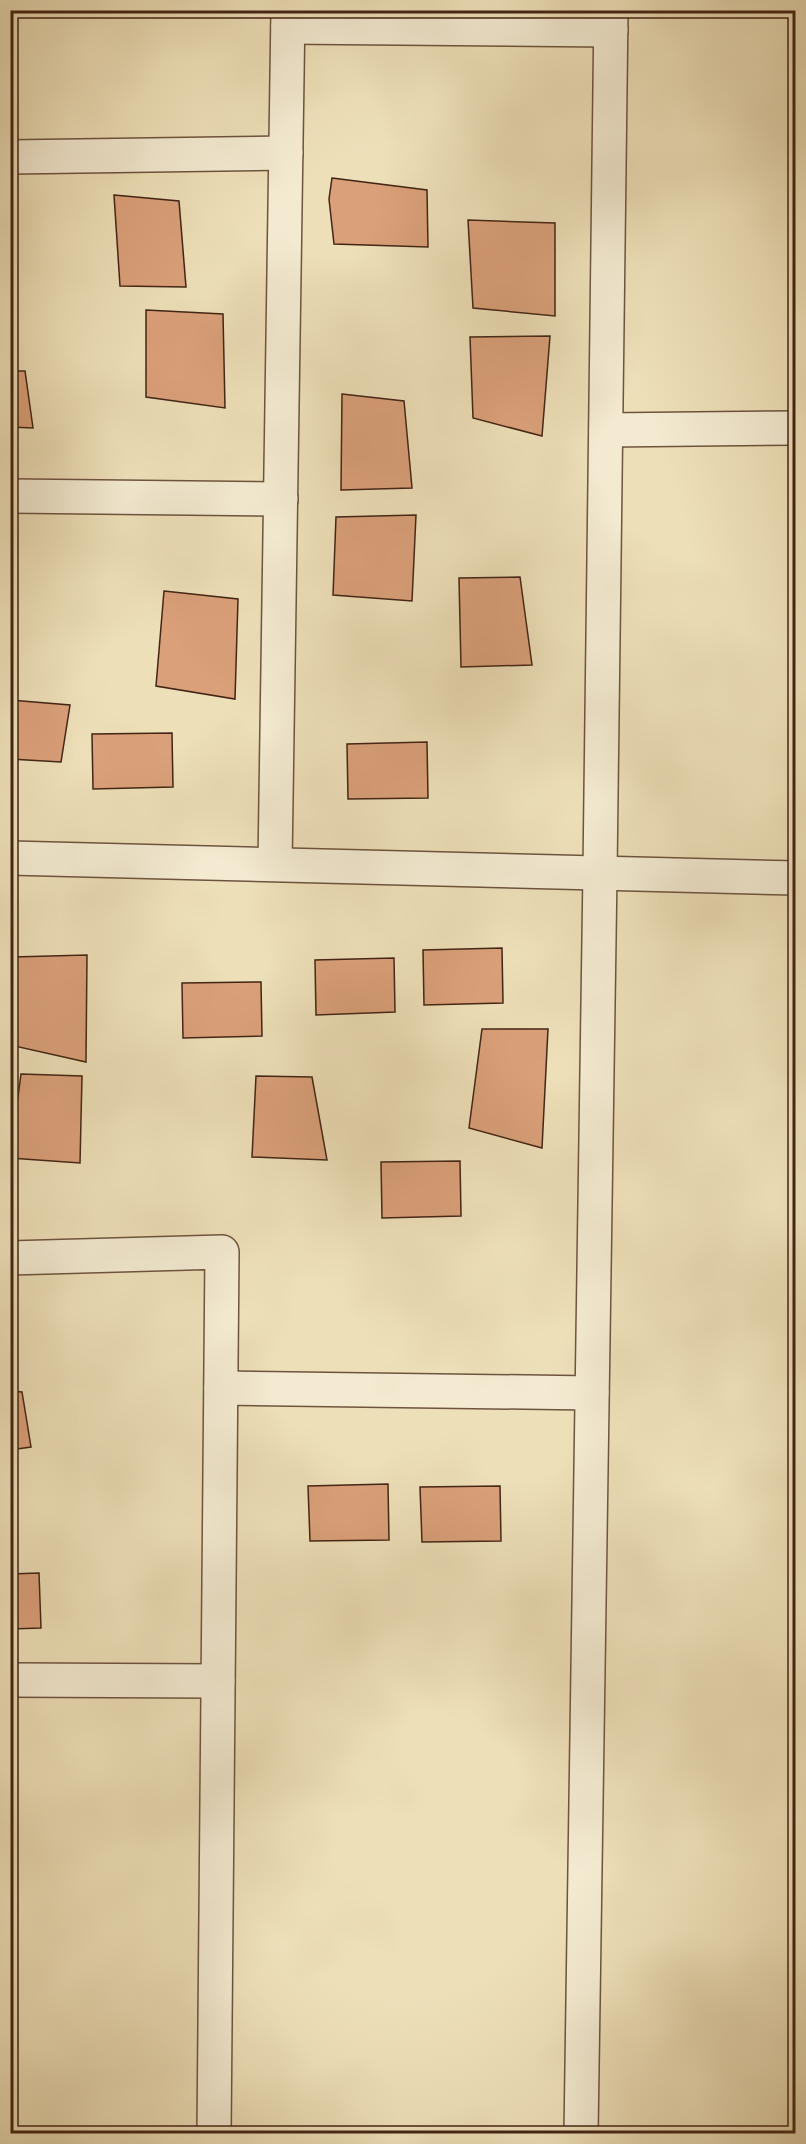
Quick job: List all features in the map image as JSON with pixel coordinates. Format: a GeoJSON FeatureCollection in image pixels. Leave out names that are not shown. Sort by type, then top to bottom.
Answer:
{"type":"FeatureCollection","features":[{"type":"Feature","properties":{"kind":"street"},"geometry":{"type":"LineString","coordinates":[[275,864],[288,19],[611,20],[581,2133]]}},
{"type":"Feature","properties":{"kind":"street"},"geometry":{"type":"LineString","coordinates":[[10,157],[286,153]]}},
{"type":"Feature","properties":{"kind":"street"},"geometry":{"type":"LineString","coordinates":[[606,430],[795,428]]}},
{"type":"Feature","properties":{"kind":"street"},"geometry":{"type":"LineString","coordinates":[[10,496],[281,499]]}},
{"type":"Feature","properties":{"kind":"street"},"geometry":{"type":"LineString","coordinates":[[10,858],[795,878]]}},
{"type":"Feature","properties":{"kind":"street"},"geometry":{"type":"LineString","coordinates":[[10,1258],[222,1252],[214,2133]]}},
{"type":"Feature","properties":{"kind":"street"},"geometry":{"type":"LineString","coordinates":[[221,1388],[592,1393]]}},
{"type":"Feature","properties":{"kind":"street"},"geometry":{"type":"LineString","coordinates":[[10,1680],[218,1682]]}},
{"type":"Feature","properties":{"kind":"building"},"geometry":{"type":"Polygon","coordinates":[[[332,178],[427,190],[428,247],[334,244],[329,199],[332,178]]]}},
{"type":"Feature","properties":{"kind":"building"},"geometry":{"type":"Polygon","coordinates":[[[114,195],[179,201],[186,287],[120,286],[114,195]]]}},
{"type":"Feature","properties":{"kind":"building"},"geometry":{"type":"Polygon","coordinates":[[[468,220],[555,223],[555,316],[473,308],[468,220]]]}},
{"type":"Feature","properties":{"kind":"building"},"geometry":{"type":"Polygon","coordinates":[[[146,310],[223,314],[225,408],[146,397],[146,310]]]}},
{"type":"Feature","properties":{"kind":"building"},"geometry":{"type":"Polygon","coordinates":[[[550,336],[542,436],[473,418],[470,337],[550,336]]]}},
{"type":"Feature","properties":{"kind":"building"},"geometry":{"type":"Polygon","coordinates":[[[10,371],[25,371],[33,428],[10,427],[10,371]]]}},
{"type":"Feature","properties":{"kind":"building"},"geometry":{"type":"Polygon","coordinates":[[[342,394],[404,401],[412,488],[341,490],[342,394]]]}},
{"type":"Feature","properties":{"kind":"building"},"geometry":{"type":"Polygon","coordinates":[[[416,515],[412,601],[333,595],[336,517],[416,515]]]}},
{"type":"Feature","properties":{"kind":"building"},"geometry":{"type":"Polygon","coordinates":[[[10,575],[15,575],[10,634],[10,575]]]}},
{"type":"Feature","properties":{"kind":"building"},"geometry":{"type":"Polygon","coordinates":[[[520,577],[532,665],[461,667],[459,578],[520,577]]]}},
{"type":"Feature","properties":{"kind":"building"},"geometry":{"type":"Polygon","coordinates":[[[164,591],[238,599],[235,699],[156,686],[164,591]]]}},
{"type":"Feature","properties":{"kind":"building"},"geometry":{"type":"Polygon","coordinates":[[[10,700],[70,705],[61,762],[10,759],[10,700]]]}},
{"type":"Feature","properties":{"kind":"building"},"geometry":{"type":"Polygon","coordinates":[[[172,733],[173,787],[93,789],[92,734],[172,733]]]}},
{"type":"Feature","properties":{"kind":"building"},"geometry":{"type":"Polygon","coordinates":[[[427,742],[428,798],[348,799],[347,744],[427,742]]]}},
{"type":"Feature","properties":{"kind":"building"},"geometry":{"type":"Polygon","coordinates":[[[502,948],[503,1003],[424,1005],[423,950],[502,948]]]}},
{"type":"Feature","properties":{"kind":"building"},"geometry":{"type":"Polygon","coordinates":[[[87,955],[86,1062],[10,1045],[10,985],[13,957],[87,955]]]}},
{"type":"Feature","properties":{"kind":"building"},"geometry":{"type":"Polygon","coordinates":[[[394,958],[395,1012],[316,1015],[315,960],[394,958]]]}},
{"type":"Feature","properties":{"kind":"building"},"geometry":{"type":"Polygon","coordinates":[[[261,982],[262,1036],[183,1038],[182,983],[261,982]]]}},
{"type":"Feature","properties":{"kind":"building"},"geometry":{"type":"Polygon","coordinates":[[[482,1029],[548,1029],[542,1148],[469,1128],[482,1029]]]}},
{"type":"Feature","properties":{"kind":"building"},"geometry":{"type":"Polygon","coordinates":[[[21,1074],[82,1076],[80,1163],[10,1158],[21,1074]]]}},
{"type":"Feature","properties":{"kind":"building"},"geometry":{"type":"Polygon","coordinates":[[[256,1076],[312,1077],[327,1160],[252,1157],[256,1076]]]}},
{"type":"Feature","properties":{"kind":"building"},"geometry":{"type":"Polygon","coordinates":[[[460,1161],[461,1216],[382,1218],[381,1162],[460,1161]]]}},
{"type":"Feature","properties":{"kind":"building"},"geometry":{"type":"Polygon","coordinates":[[[10,1391],[22,1392],[31,1447],[10,1450],[10,1391]]]}},
{"type":"Feature","properties":{"kind":"building"},"geometry":{"type":"Polygon","coordinates":[[[388,1484],[389,1540],[310,1541],[308,1486],[388,1484]]]}},
{"type":"Feature","properties":{"kind":"building"},"geometry":{"type":"Polygon","coordinates":[[[500,1486],[501,1541],[422,1542],[420,1487],[500,1486]]]}},
{"type":"Feature","properties":{"kind":"building"},"geometry":{"type":"Polygon","coordinates":[[[39,1573],[41,1628],[10,1629],[10,1574],[39,1573]]]}}]}
